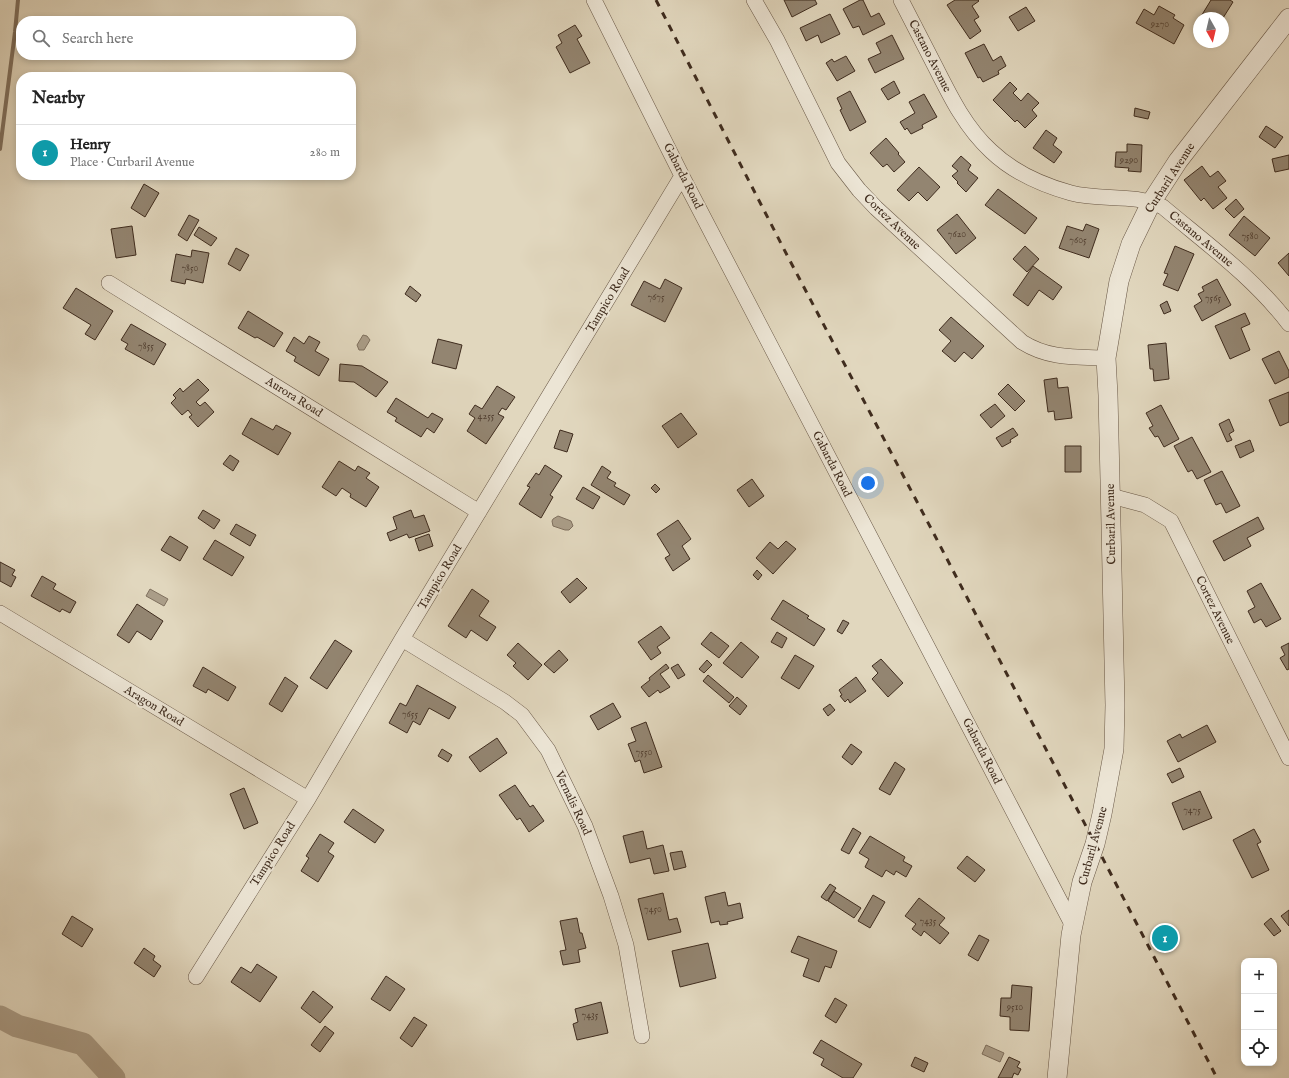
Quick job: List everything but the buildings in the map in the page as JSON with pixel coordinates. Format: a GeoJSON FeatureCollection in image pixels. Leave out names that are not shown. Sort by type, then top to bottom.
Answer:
{"type":"FeatureCollection","features":[{"type":"Feature","properties":{"kind":"street","name":"Gabarda Road"},"geometry":{"type":"LineString","coordinates":[[594,0],[682,176],[1073,926]]}},
{"type":"Feature","properties":{"kind":"street","name":"Cortez Avenue"},"geometry":{"type":"LineString","coordinates":[[754,0],[776,40],[838,163],[859,190],[876,208],[1022,342],[1034,350],[1055,356],[1106,358]]}},
{"type":"Feature","properties":{"kind":"street","name":"Castano Avenue"},"geometry":{"type":"LineString","coordinates":[[901,0],[952,101],[970,128],[992,152],[1019,172],[1049,187],[1082,196],[1137,199],[1152,202],[1163,207],[1246,276],[1276,307],[1289,324]]}},
{"type":"Feature","properties":{"kind":"street","name":"Curbaril Avenue"},"geometry":{"type":"LineString","coordinates":[[1057,1078],[1073,926],[1082,882],[1095,844],[1102,814],[1114,749],[1115,705],[1111,496],[1106,358],[1120,281],[1131,244],[1152,202],[1178,161],[1289,18]]}},
{"type":"Feature","properties":{"kind":"street","name":"Tampico Road"},"geometry":{"type":"LineString","coordinates":[[196,977],[308,799],[402,639],[682,176]]}},
{"type":"Feature","properties":{"kind":"street","name":"Aurora Road"},"geometry":{"type":"LineString","coordinates":[[110,283],[479,512]]}},
{"type":"Feature","properties":{"kind":"street","name":"Cortez Avenue"},"geometry":{"type":"LineString","coordinates":[[1111,496],[1145,505],[1171,521],[1289,758]]}},
{"type":"Feature","properties":{"kind":"street","name":"Aragon Road"},"geometry":{"type":"LineString","coordinates":[[0,613],[308,799]]}},
{"type":"Feature","properties":{"kind":"street","name":"Vernalis Road"},"geometry":{"type":"LineString","coordinates":[[402,639],[505,702],[522,715],[548,750],[585,826],[611,896],[626,945],[642,1036]]}},
{"type":"Feature","properties":{"kind":"shaded area"},"geometry":{"type":"Polygon","coordinates":[[[363,335],[367,336],[370,340],[364,350],[359,350],[357,345],[363,335]]]}},
{"type":"Feature","properties":{"kind":"shaded area"},"geometry":{"type":"Polygon","coordinates":[[[558,516],[571,521],[573,526],[569,530],[565,530],[553,526],[553,519],[558,516]]]}},
{"type":"Feature","properties":{"kind":"shaded area"},"geometry":{"type":"Polygon","coordinates":[[[150,589],[168,599],[164,606],[146,596],[150,589]]]}},
{"type":"Feature","properties":{"kind":"shaded area"},"geometry":{"type":"Polygon","coordinates":[[[986,1045],[1004,1053],[1000,1062],[982,1054],[986,1045]]]}},
{"type":"Feature","properties":{"kind":"waterway"},"geometry":{"type":"LineString","coordinates":[[16,16],[18,0]]}},
{"type":"Feature","properties":{"kind":"waterway"},"geometry":{"type":"LineString","coordinates":[[0,149],[16,21]]}},
{"type":"Feature","properties":{"kind":"waterway"},"geometry":{"type":"LineString","coordinates":[[0,1017],[17,1026],[83,1044],[114,1078]]}},
{"type":"Feature","properties":{"kind":"railway"},"geometry":{"type":"LineString","coordinates":[[656,0],[788,257],[1217,1078]]}},
{"type":"Feature","properties":{"kind":"place","name":"Henry"},"geometry":{"type":"Point","coordinates":[1165,938]}}]}
